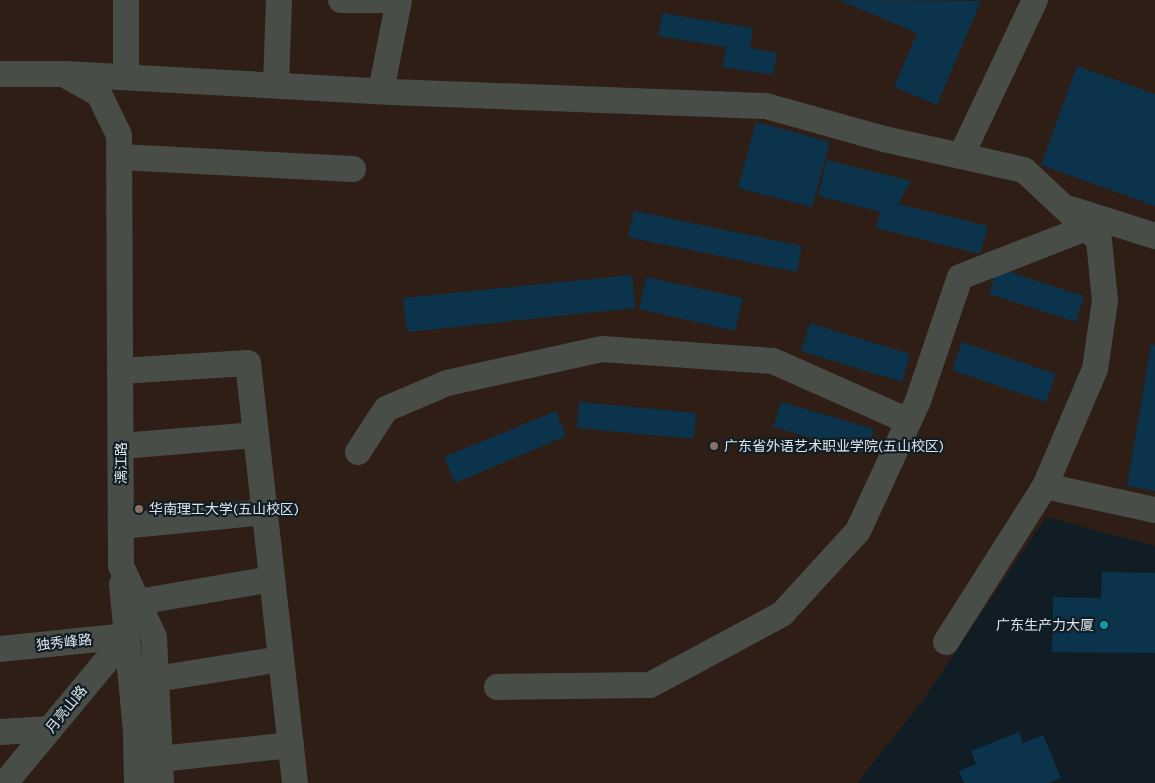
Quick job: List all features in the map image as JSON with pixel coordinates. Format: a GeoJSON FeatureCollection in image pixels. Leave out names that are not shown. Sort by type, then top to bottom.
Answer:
{"type":"FeatureCollection","features":[{"type":"Feature","properties":{"kind":"street"},"geometry":{"type":"LineString","coordinates":[[126,0],[126,77]]}},
{"type":"Feature","properties":{"kind":"street"},"geometry":{"type":"LineString","coordinates":[[276,84],[279,0]]}},
{"type":"Feature","properties":{"kind":"street"},"geometry":{"type":"LineString","coordinates":[[341,0],[399,0],[381,91]]}},
{"type":"Feature","properties":{"kind":"street"},"geometry":{"type":"LineString","coordinates":[[961,156],[1035,0]]}},
{"type":"Feature","properties":{"kind":"street"},"geometry":{"type":"LineString","coordinates":[[0,74],[65,74],[381,91],[766,106],[884,139],[1024,170],[1099,240],[1105,300],[1095,369],[1045,486],[946,642]]}},
{"type":"Feature","properties":{"kind":"street"},"geometry":{"type":"LineString","coordinates":[[65,74],[99,94],[120,146],[353,170]]}},
{"type":"Feature","properties":{"kind":"street","name":"漓江路"},"geometry":{"type":"LineString","coordinates":[[120,146],[121,566],[154,637],[160,771]]}},
{"type":"Feature","properties":{"kind":"street"},"geometry":{"type":"LineString","coordinates":[[1063,207],[1155,236]]}},
{"type":"Feature","properties":{"kind":"street"},"geometry":{"type":"LineString","coordinates":[[497,687],[650,685],[782,614],[858,531],[918,401],[960,277],[1086,228]]}},
{"type":"Feature","properties":{"kind":"street"},"geometry":{"type":"LineString","coordinates":[[358,452],[386,409],[447,383],[602,349],[773,362],[908,421]]}},
{"type":"Feature","properties":{"kind":"street"},"geometry":{"type":"LineString","coordinates":[[120,370],[248,363],[295,783]]}},
{"type":"Feature","properties":{"kind":"street"},"geometry":{"type":"LineString","coordinates":[[120,446],[256,435]]}},
{"type":"Feature","properties":{"kind":"street"},"geometry":{"type":"LineString","coordinates":[[1045,486],[1155,510]]}},
{"type":"Feature","properties":{"kind":"street"},"geometry":{"type":"LineString","coordinates":[[121,526],[265,512]]}},
{"type":"Feature","properties":{"kind":"street"},"geometry":{"type":"LineString","coordinates":[[121,566],[136,732],[136,783]]}},
{"type":"Feature","properties":{"kind":"street"},"geometry":{"type":"LineString","coordinates":[[138,602],[272,579]]}},
{"type":"Feature","properties":{"kind":"street","name":"独秀峰路"},"geometry":{"type":"LineString","coordinates":[[0,649],[127,636]]}},
{"type":"Feature","properties":{"kind":"street","name":"月亮山路"},"geometry":{"type":"LineString","coordinates":[[5,783],[127,636]]}},
{"type":"Feature","properties":{"kind":"street"},"geometry":{"type":"LineString","coordinates":[[156,679],[281,659]]}},
{"type":"Feature","properties":{"kind":"street"},"geometry":{"type":"LineString","coordinates":[[0,732],[50,729]]}},
{"type":"Feature","properties":{"kind":"street"},"geometry":{"type":"LineString","coordinates":[[160,771],[291,745]]}},
{"type":"Feature","properties":{"kind":"shaded area","name":"广东省外语艺术职业学院(五山校区)"},"geometry":{"type":"Polygon","coordinates":[[[0,0],[1155,0],[1155,546],[1046,517],[921,703],[857,783],[0,783],[0,0]]]}},
{"type":"Feature","properties":{"kind":"building"},"geometry":{"type":"Polygon","coordinates":[[[839,0],[981,1],[937,105],[894,87],[917,33],[839,0]]]}},
{"type":"Feature","properties":{"kind":"building"},"geometry":{"type":"Polygon","coordinates":[[[662,13],[753,28],[750,48],[777,53],[773,75],[722,67],[726,47],[658,36],[662,13]]]}},
{"type":"Feature","properties":{"kind":"building"},"geometry":{"type":"Polygon","coordinates":[[[1077,66],[1155,94],[1155,206],[1041,165],[1077,66]]]}},
{"type":"Feature","properties":{"kind":"building"},"geometry":{"type":"Polygon","coordinates":[[[756,122],[830,142],[812,207],[738,188],[756,122]]]}},
{"type":"Feature","properties":{"kind":"building"},"geometry":{"type":"Polygon","coordinates":[[[827,160],[911,181],[898,204],[988,226],[980,254],[876,228],[880,212],[818,196],[827,160]]]}},
{"type":"Feature","properties":{"kind":"building"},"geometry":{"type":"Polygon","coordinates":[[[634,211],[802,246],[797,272],[628,237],[634,211]]]}},
{"type":"Feature","properties":{"kind":"building"},"geometry":{"type":"Polygon","coordinates":[[[997,268],[1084,296],[1076,322],[989,294],[997,268]]]}},
{"type":"Feature","properties":{"kind":"building"},"geometry":{"type":"Polygon","coordinates":[[[632,275],[635,308],[407,332],[403,298],[632,275]]]}},
{"type":"Feature","properties":{"kind":"building"},"geometry":{"type":"Polygon","coordinates":[[[646,277],[743,298],[735,331],[639,309],[646,277]]]}},
{"type":"Feature","properties":{"kind":"building"},"geometry":{"type":"Polygon","coordinates":[[[810,323],[910,354],[902,382],[801,351],[810,323]]]}},
{"type":"Feature","properties":{"kind":"building"},"geometry":{"type":"Polygon","coordinates":[[[962,342],[1056,374],[1046,402],[952,370],[962,342]]]}},
{"type":"Feature","properties":{"kind":"building"},"geometry":{"type":"Polygon","coordinates":[[[1151,344],[1155,345],[1155,491],[1127,486],[1151,344]]]}},
{"type":"Feature","properties":{"kind":"building"},"geometry":{"type":"Polygon","coordinates":[[[579,402],[696,413],[694,439],[577,428],[579,402]]]}},
{"type":"Feature","properties":{"kind":"building"},"geometry":{"type":"Polygon","coordinates":[[[781,402],[874,429],[867,454],[773,427],[781,402]]]}},
{"type":"Feature","properties":{"kind":"building"},"geometry":{"type":"Polygon","coordinates":[[[556,411],[566,436],[455,483],[444,457],[556,411]]]}},
{"type":"Feature","properties":{"kind":"building","name":"广东生产力大厦"},"geometry":{"type":"Polygon","coordinates":[[[1102,572],[1155,573],[1155,653],[1052,652],[1053,597],[1101,598],[1102,572]]]}},
{"type":"Feature","properties":{"kind":"building"},"geometry":{"type":"Polygon","coordinates":[[[1019,732],[1023,743],[1043,735],[1061,778],[1050,783],[964,783],[959,771],[976,764],[971,751],[1019,732]]]}},
{"type":"Feature","properties":{"kind":"place","name":"广东省外语艺术职业学院(五山校区)"},"geometry":{"type":"Point","coordinates":[714,446]}},
{"type":"Feature","properties":{"kind":"place","name":"华南理工大学(五山校区)"},"geometry":{"type":"Point","coordinates":[139,509]}},
{"type":"Feature","properties":{"kind":"place","name":"广东生产力大厦"},"geometry":{"type":"Point","coordinates":[1104,625]}}]}
